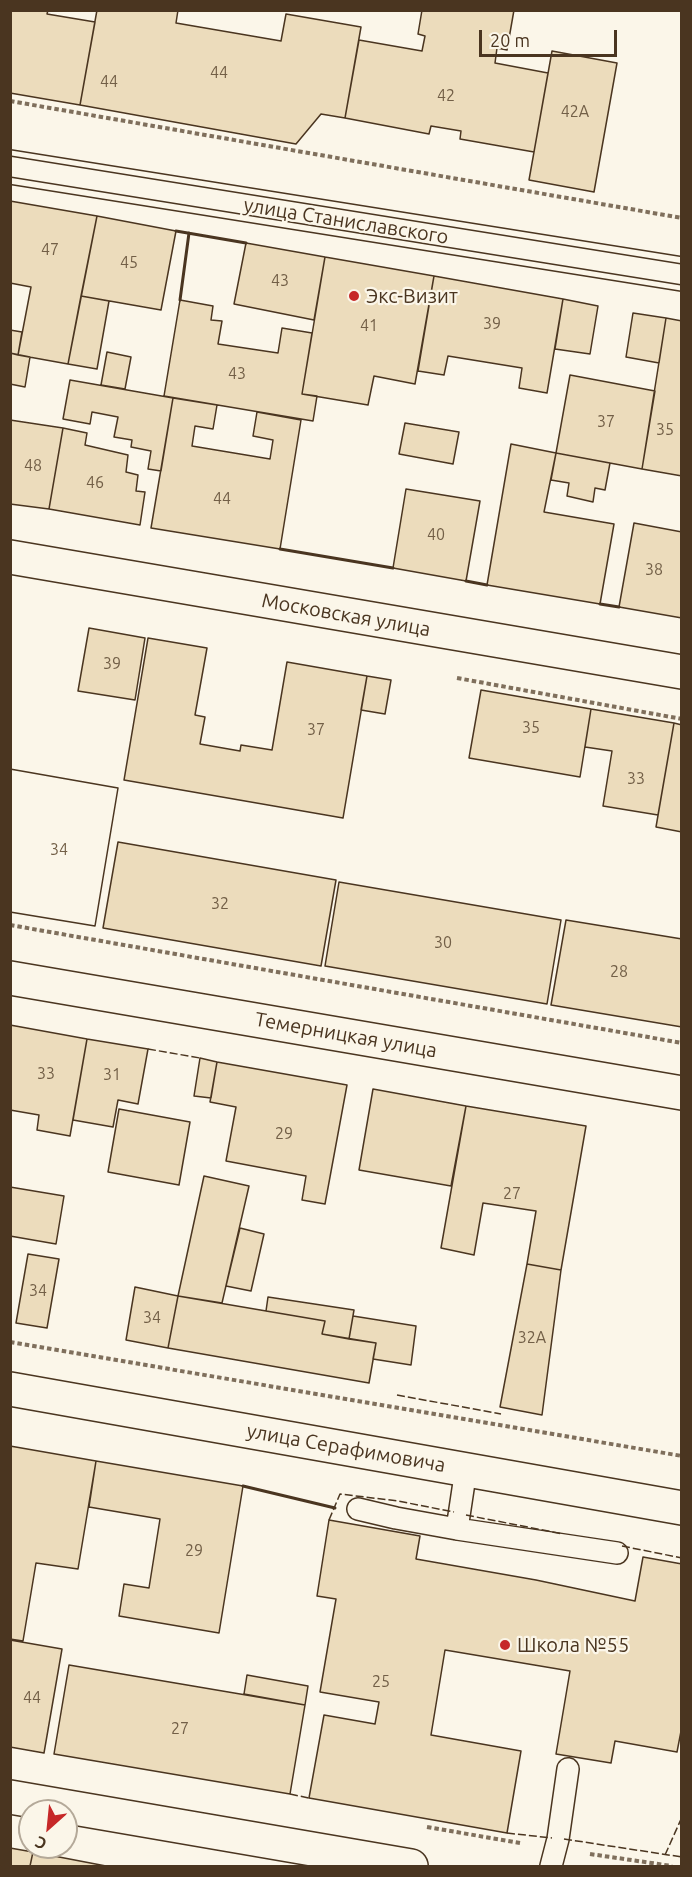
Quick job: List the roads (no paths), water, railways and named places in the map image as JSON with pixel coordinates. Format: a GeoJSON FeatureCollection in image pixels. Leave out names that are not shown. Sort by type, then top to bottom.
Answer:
{"type":"FeatureCollection","features":[{"type":"Feature","properties":{"kind":"street","name":"улица Станиславского"},"geometry":{"type":"LineString","coordinates":[[10,167],[681,274]]}},
{"type":"Feature","properties":{"kind":"street","name":"Московская улица"},"geometry":{"type":"LineString","coordinates":[[10,557],[681,672]]}},
{"type":"Feature","properties":{"kind":"street","name":"Темерницкая улица"},"geometry":{"type":"LineString","coordinates":[[10,978],[681,1093]]}},
{"type":"Feature","properties":{"kind":"street","name":"улица Серафимовича"},"geometry":{"type":"LineString","coordinates":[[10,1389],[681,1508]]}},
{"type":"Feature","properties":{"kind":"street"},"geometry":{"type":"LineString","coordinates":[[10,1797],[411,1866]]}},
{"type":"Feature","properties":{"kind":"lane"},"geometry":{"type":"LineString","coordinates":[[458,1529],[466,1469]]}},
{"type":"Feature","properties":{"kind":"lane"},"geometry":{"type":"LineString","coordinates":[[358,1509],[458,1529],[617,1553]]}},
{"type":"Feature","properties":{"kind":"lane"},"geometry":{"type":"LineString","coordinates":[[551,1866],[558,1839],[568,1769]]}},
{"type":"Feature","properties":{"kind":"tram line"},"geometry":{"type":"LineString","coordinates":[[10,156],[682,264]]}},
{"type":"Feature","properties":{"kind":"tram line"},"geometry":{"type":"LineString","coordinates":[[10,177],[682,285]]}},
{"type":"Feature","properties":{"kind":"place","name":"Экс-Визит"},"geometry":{"type":"Point","coordinates":[354,296]}},
{"type":"Feature","properties":{"kind":"place","name":"Школа №55"},"geometry":{"type":"Point","coordinates":[505,1645]}}]}
